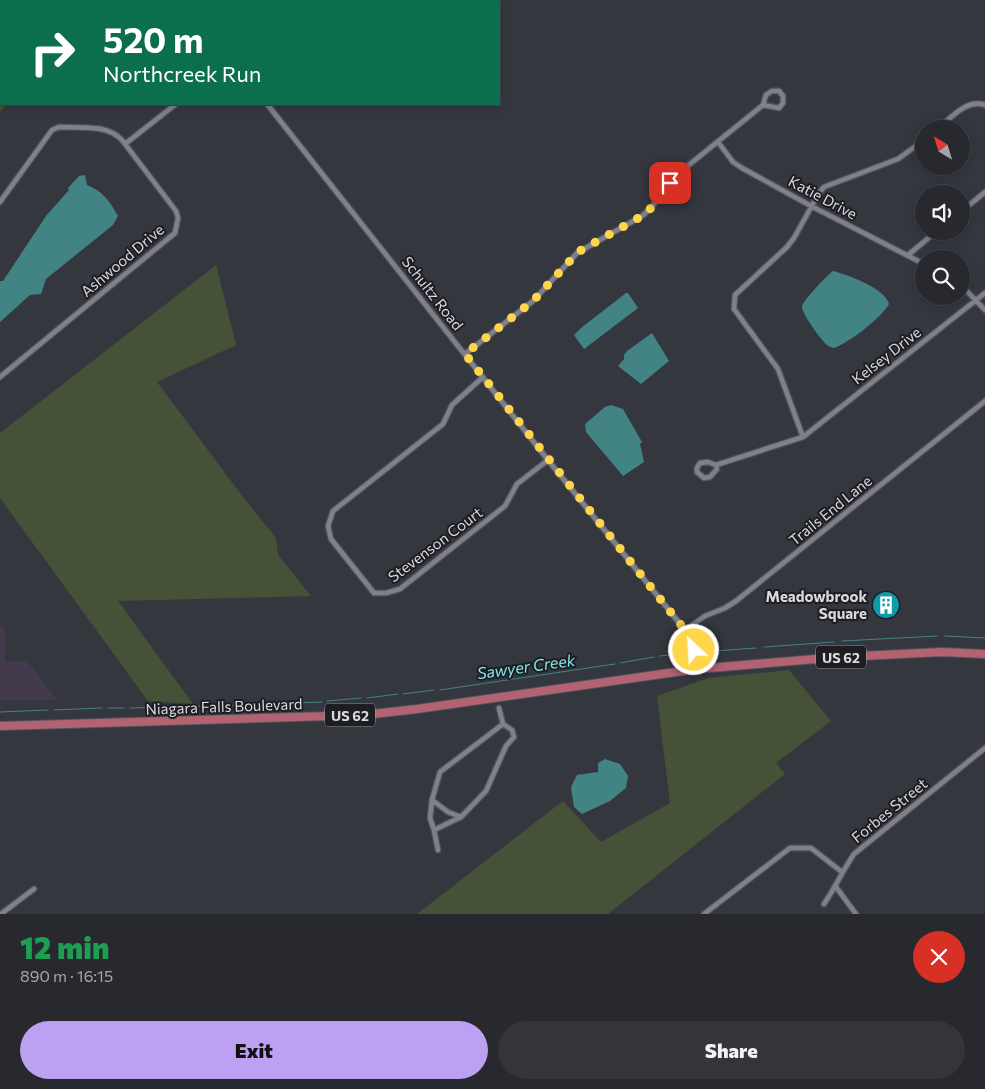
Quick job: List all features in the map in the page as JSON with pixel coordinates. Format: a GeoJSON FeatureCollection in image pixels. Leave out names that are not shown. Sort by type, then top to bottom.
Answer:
{"type":"FeatureCollection","features":[{"type":"Feature","properties":{"kind":"main road","name":"Niagara Falls Boulevard"},"geometry":{"type":"LineString","coordinates":[[0,726],[364,715],[697,668],[849,656],[942,652],[985,654]]}},
{"type":"Feature","properties":{"kind":"street"},"geometry":{"type":"LineString","coordinates":[[465,354],[533,301],[578,252],[642,216],[679,173],[763,105],[766,94],[779,90],[783,96],[782,103],[778,108],[763,105]]}},
{"type":"Feature","properties":{"kind":"street"},"geometry":{"type":"LineString","coordinates":[[948,120],[963,108],[973,104],[985,105]]}},
{"type":"Feature","properties":{"kind":"street"},"geometry":{"type":"LineString","coordinates":[[125,144],[175,105]]}},
{"type":"Feature","properties":{"kind":"street","name":"Schultz Road"},"geometry":{"type":"LineString","coordinates":[[268,105],[685,630],[691,639],[697,668]]}},
{"type":"Feature","properties":{"kind":"street","name":"Ashwood Drive"},"geometry":{"type":"LineString","coordinates":[[0,202],[52,130],[60,127],[109,130],[116,134],[125,144],[176,211],[178,218],[175,233],[0,377]]}},
{"type":"Feature","properties":{"kind":"street","name":"Katie Drive"},"geometry":{"type":"LineString","coordinates":[[718,142],[733,162],[811,206],[915,259]]}},
{"type":"Feature","properties":{"kind":"street"},"geometry":{"type":"LineString","coordinates":[[803,437],[778,369],[734,309],[735,295],[787,247],[824,187],[898,159],[915,147]]}},
{"type":"Feature","properties":{"kind":"street"},"geometry":{"type":"LineString","coordinates":[[970,204],[985,192]]}},
{"type":"Feature","properties":{"kind":"street"},"geometry":{"type":"LineString","coordinates":[[908,255],[926,240]]}},
{"type":"Feature","properties":{"kind":"street"},"geometry":{"type":"LineString","coordinates":[[970,293],[985,310]]}},
{"type":"Feature","properties":{"kind":"street","name":"Kelsey Drive"},"geometry":{"type":"LineString","coordinates":[[716,466],[717,469],[710,477],[704,478],[697,472],[700,464],[708,462],[716,466],[803,437],[985,293]]}},
{"type":"Feature","properties":{"kind":"street","name":"Stevenson Court"},"geometry":{"type":"LineString","coordinates":[[483,377],[452,405],[443,424],[333,511],[328,526],[331,539],[374,594],[400,589],[494,516],[505,506],[517,484],[548,460]]}},
{"type":"Feature","properties":{"kind":"street","name":"Trails End Lane"},"geometry":{"type":"LineString","coordinates":[[685,630],[705,616],[725,608],[736,601],[985,401]]}},
{"type":"Feature","properties":{"kind":"street"},"geometry":{"type":"LineString","coordinates":[[434,830],[462,818],[486,791],[506,746],[514,737],[512,730],[503,724],[499,708]]}},
{"type":"Feature","properties":{"kind":"street"},"geometry":{"type":"LineString","coordinates":[[438,850],[430,818],[432,800],[440,772],[503,724]]}},
{"type":"Feature","properties":{"kind":"street","name":"Forbes Street"},"geometry":{"type":"LineString","coordinates":[[824,904],[836,887],[842,872],[854,854],[985,748]]}},
{"type":"Feature","properties":{"kind":"street"},"geometry":{"type":"LineString","coordinates":[[432,800],[448,812],[462,818]]}},
{"type":"Feature","properties":{"kind":"street"},"geometry":{"type":"LineString","coordinates":[[704,914],[790,848],[811,848],[842,872]]}},
{"type":"Feature","properties":{"kind":"street"},"geometry":{"type":"LineString","coordinates":[[836,887],[856,914]]}},
{"type":"Feature","properties":{"kind":"street"},"geometry":{"type":"LineString","coordinates":[[1,914],[34,889]]}},
{"type":"Feature","properties":{"kind":"shaded area"},"geometry":{"type":"Polygon","coordinates":[[[0,105],[5,105],[0,112],[0,105]]]}},
{"type":"Feature","properties":{"kind":"shaded area"},"geometry":{"type":"Polygon","coordinates":[[[85,175],[87,185],[97,190],[105,198],[118,216],[113,225],[46,279],[41,294],[30,295],[0,322],[0,281],[3,281],[46,216],[69,190],[68,188],[79,176],[85,175]]]}},
{"type":"Feature","properties":{"kind":"shaded area"},"geometry":{"type":"Polygon","coordinates":[[[216,265],[236,345],[157,382],[276,538],[278,555],[311,596],[118,601],[193,704],[148,701],[0,498],[0,433],[216,265]]]}},
{"type":"Feature","properties":{"kind":"shaded area"},"geometry":{"type":"Polygon","coordinates":[[[833,271],[856,279],[873,288],[886,298],[889,304],[864,329],[848,341],[834,348],[827,345],[816,332],[802,306],[833,271]]]}},
{"type":"Feature","properties":{"kind":"shaded area"},"geometry":{"type":"Polygon","coordinates":[[[628,293],[638,308],[584,349],[574,335],[628,293]]]}},
{"type":"Feature","properties":{"kind":"shaded area"},"geometry":{"type":"Polygon","coordinates":[[[652,333],[669,361],[641,384],[618,366],[624,359],[627,351],[652,333]]]}},
{"type":"Feature","properties":{"kind":"shaded area"},"geometry":{"type":"Polygon","coordinates":[[[611,405],[623,409],[642,442],[640,444],[644,462],[623,476],[586,432],[585,424],[605,407],[611,405]]]}},
{"type":"Feature","properties":{"kind":"shaded area"},"geometry":{"type":"Polygon","coordinates":[[[0,624],[5,631],[5,662],[27,661],[57,700],[0,700],[0,624]]]}},
{"type":"Feature","properties":{"kind":"shaded area"},"geometry":{"type":"Polygon","coordinates":[[[789,670],[831,721],[776,763],[785,774],[608,914],[417,914],[563,801],[601,842],[670,803],[657,696],[708,678],[789,670]]]}},
{"type":"Feature","properties":{"kind":"shaded area"},"geometry":{"type":"Polygon","coordinates":[[[605,759],[620,764],[628,776],[626,788],[610,801],[582,814],[574,807],[571,787],[577,775],[598,772],[598,763],[605,759]]]}},
{"type":"Feature","properties":{"kind":"waterway","name":"Sawyer Creek"},"geometry":{"type":"LineString","coordinates":[[842,641],[937,636]]}},
{"type":"Feature","properties":{"kind":"waterway","name":"Sawyer Creek"},"geometry":{"type":"LineString","coordinates":[[945,636],[985,638]]}},
{"type":"Feature","properties":{"kind":"waterway","name":"Sawyer Creek"},"geometry":{"type":"LineString","coordinates":[[764,647],[834,642]]}},
{"type":"Feature","properties":{"kind":"waterway","name":"Sawyer Creek"},"geometry":{"type":"LineString","coordinates":[[701,652],[756,648]]}},
{"type":"Feature","properties":{"kind":"waterway","name":"Sawyer Creek"},"geometry":{"type":"LineString","coordinates":[[660,656],[688,653]]}},
{"type":"Feature","properties":{"kind":"waterway","name":"Sawyer Creek"},"geometry":{"type":"LineString","coordinates":[[620,663],[654,657]]}},
{"type":"Feature","properties":{"kind":"waterway","name":"Sawyer Creek"},"geometry":{"type":"LineString","coordinates":[[440,690],[615,664]]}},
{"type":"Feature","properties":{"kind":"waterway","name":"Sawyer Creek"},"geometry":{"type":"LineString","coordinates":[[403,694],[434,690]]}},
{"type":"Feature","properties":{"kind":"waterway","name":"Sawyer Creek"},"geometry":{"type":"LineString","coordinates":[[367,698],[398,694]]}},
{"type":"Feature","properties":{"kind":"waterway","name":"Sawyer Creek"},"geometry":{"type":"LineString","coordinates":[[327,701],[361,698]]}},
{"type":"Feature","properties":{"kind":"waterway","name":"Sawyer Creek"},"geometry":{"type":"LineString","coordinates":[[273,704],[322,702]]}},
{"type":"Feature","properties":{"kind":"waterway","name":"Sawyer Creek"},"geometry":{"type":"LineString","coordinates":[[248,705],[269,704]]}},
{"type":"Feature","properties":{"kind":"waterway","name":"Sawyer Creek"},"geometry":{"type":"LineString","coordinates":[[130,708],[241,705]]}},
{"type":"Feature","properties":{"kind":"waterway","name":"Sawyer Creek"},"geometry":{"type":"LineString","coordinates":[[54,710],[102,708]]}},
{"type":"Feature","properties":{"kind":"waterway","name":"Sawyer Creek"},"geometry":{"type":"LineString","coordinates":[[108,708],[124,708]]}},
{"type":"Feature","properties":{"kind":"waterway","name":"Sawyer Creek"},"geometry":{"type":"LineString","coordinates":[[0,712],[48,710]]}},
{"type":"Feature","properties":{"kind":"place","name":"Meadowbrook Square"},"geometry":{"type":"Point","coordinates":[886,605]}},
{"type":"Feature","properties":{"kind":"route"},"geometry":{"type":"LineString","coordinates":[[670,183],[650,209],[642,216],[578,252],[533,301],[465,354],[685,630],[691,639],[694,650]]}}]}
